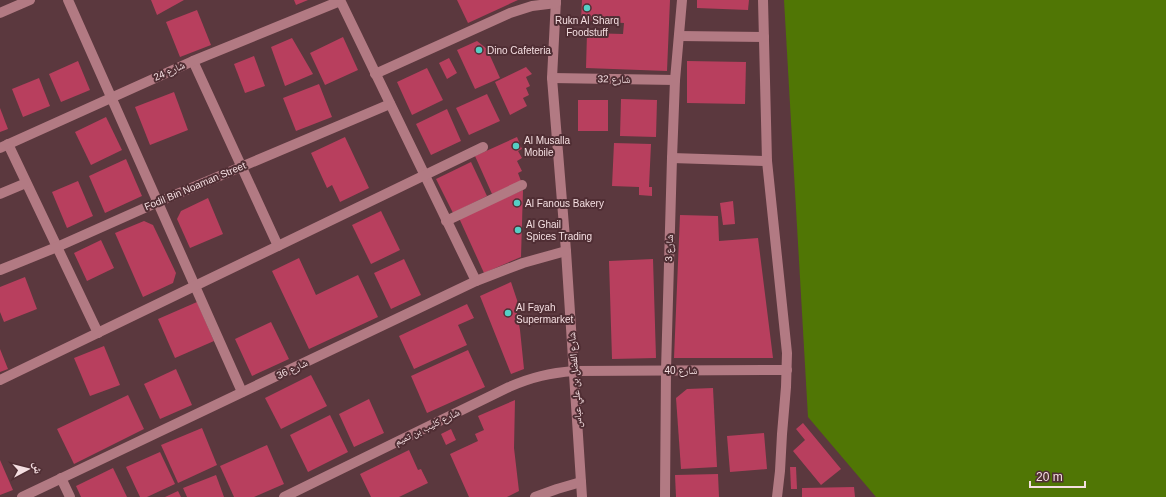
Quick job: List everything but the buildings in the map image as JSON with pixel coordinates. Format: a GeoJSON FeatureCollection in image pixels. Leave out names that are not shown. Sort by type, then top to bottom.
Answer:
{"type":"FeatureCollection","features":[{"type":"Feature","properties":{"kind":"street"},"geometry":{"type":"LineString","coordinates":[[0,13],[30,0]]}},
{"type":"Feature","properties":{"kind":"street"},"geometry":{"type":"LineString","coordinates":[[68,0],[242,392]]}},
{"type":"Feature","properties":{"kind":"street","name":"شارع 3"},"geometry":{"type":"LineString","coordinates":[[665,497],[666,370],[672,158],[675,80],[682,0]]}},
{"type":"Feature","properties":{"kind":"street"},"geometry":{"type":"LineString","coordinates":[[763,0],[767,161],[786,336],[787,370],[777,497]]}},
{"type":"Feature","properties":{"kind":"street"},"geometry":{"type":"LineString","coordinates":[[340,1],[476,282]]}},
{"type":"Feature","properties":{"kind":"street","name":"شارع 24"},"geometry":{"type":"LineString","coordinates":[[4,146],[193,61],[340,1]]}},
{"type":"Feature","properties":{"kind":"street"},"geometry":{"type":"LineString","coordinates":[[375,74],[510,13],[532,6],[556,2]]}},
{"type":"Feature","properties":{"kind":"street","name":"شارع الفضل بن علي عباس"},"geometry":{"type":"LineString","coordinates":[[556,2],[552,78],[566,251],[582,497]]}},
{"type":"Feature","properties":{"kind":"street"},"geometry":{"type":"LineString","coordinates":[[679,36],[764,38]]}},
{"type":"Feature","properties":{"kind":"street"},"geometry":{"type":"LineString","coordinates":[[193,61],[278,246]]}},
{"type":"Feature","properties":{"kind":"street","name":"شارع 32"},"geometry":{"type":"LineString","coordinates":[[552,78],[675,80]]}},
{"type":"Feature","properties":{"kind":"street","name":"Fodil Bin Noaman Street"},"geometry":{"type":"LineString","coordinates":[[0,270],[57,247],[241,166],[390,104]]}},
{"type":"Feature","properties":{"kind":"street"},"geometry":{"type":"LineString","coordinates":[[4,146],[26,183],[98,333]]}},
{"type":"Feature","properties":{"kind":"street"},"geometry":{"type":"LineString","coordinates":[[0,380],[483,146]]}},
{"type":"Feature","properties":{"kind":"street"},"geometry":{"type":"LineString","coordinates":[[672,158],[767,161]]}},
{"type":"Feature","properties":{"kind":"street"},"geometry":{"type":"LineString","coordinates":[[0,194],[26,183]]}},
{"type":"Feature","properties":{"kind":"street"},"geometry":{"type":"LineString","coordinates":[[446,221],[522,185]]}},
{"type":"Feature","properties":{"kind":"street","name":"شارع 36"},"geometry":{"type":"LineString","coordinates":[[22,497],[476,282],[523,263],[566,251]]}},
{"type":"Feature","properties":{"kind":"street","name":"شارع 40"},"geometry":{"type":"LineString","coordinates":[[574,371],[787,370]]}},
{"type":"Feature","properties":{"kind":"street","name":"شارع كليب بن تميم"},"geometry":{"type":"LineString","coordinates":[[284,497],[525,381],[541,376],[574,371]]}},
{"type":"Feature","properties":{"kind":"street"},"geometry":{"type":"LineString","coordinates":[[61,478],[70,497]]}},
{"type":"Feature","properties":{"kind":"street"},"geometry":{"type":"LineString","coordinates":[[535,497],[581,482]]}},
{"type":"Feature","properties":{"kind":"green space"},"geometry":{"type":"Polygon","coordinates":[[[784,0],[1166,0],[1166,497],[876,497],[808,417],[784,0]]]}},
{"type":"Feature","properties":{"kind":"place","name":"Rukn Al Sharq Foodstuff"},"geometry":{"type":"Point","coordinates":[587,8]}},
{"type":"Feature","properties":{"kind":"place","name":"Dino Cafeteria"},"geometry":{"type":"Point","coordinates":[479,50]}},
{"type":"Feature","properties":{"kind":"place","name":"Al Musalla Mobile"},"geometry":{"type":"Point","coordinates":[516,146]}},
{"type":"Feature","properties":{"kind":"place","name":"Al Fanous Bakery"},"geometry":{"type":"Point","coordinates":[517,203]}},
{"type":"Feature","properties":{"kind":"place","name":"Al Ghail Spices Trading"},"geometry":{"type":"Point","coordinates":[518,230]}},
{"type":"Feature","properties":{"kind":"place","name":"Al Fayah Supermarket"},"geometry":{"type":"Point","coordinates":[508,313]}}]}
